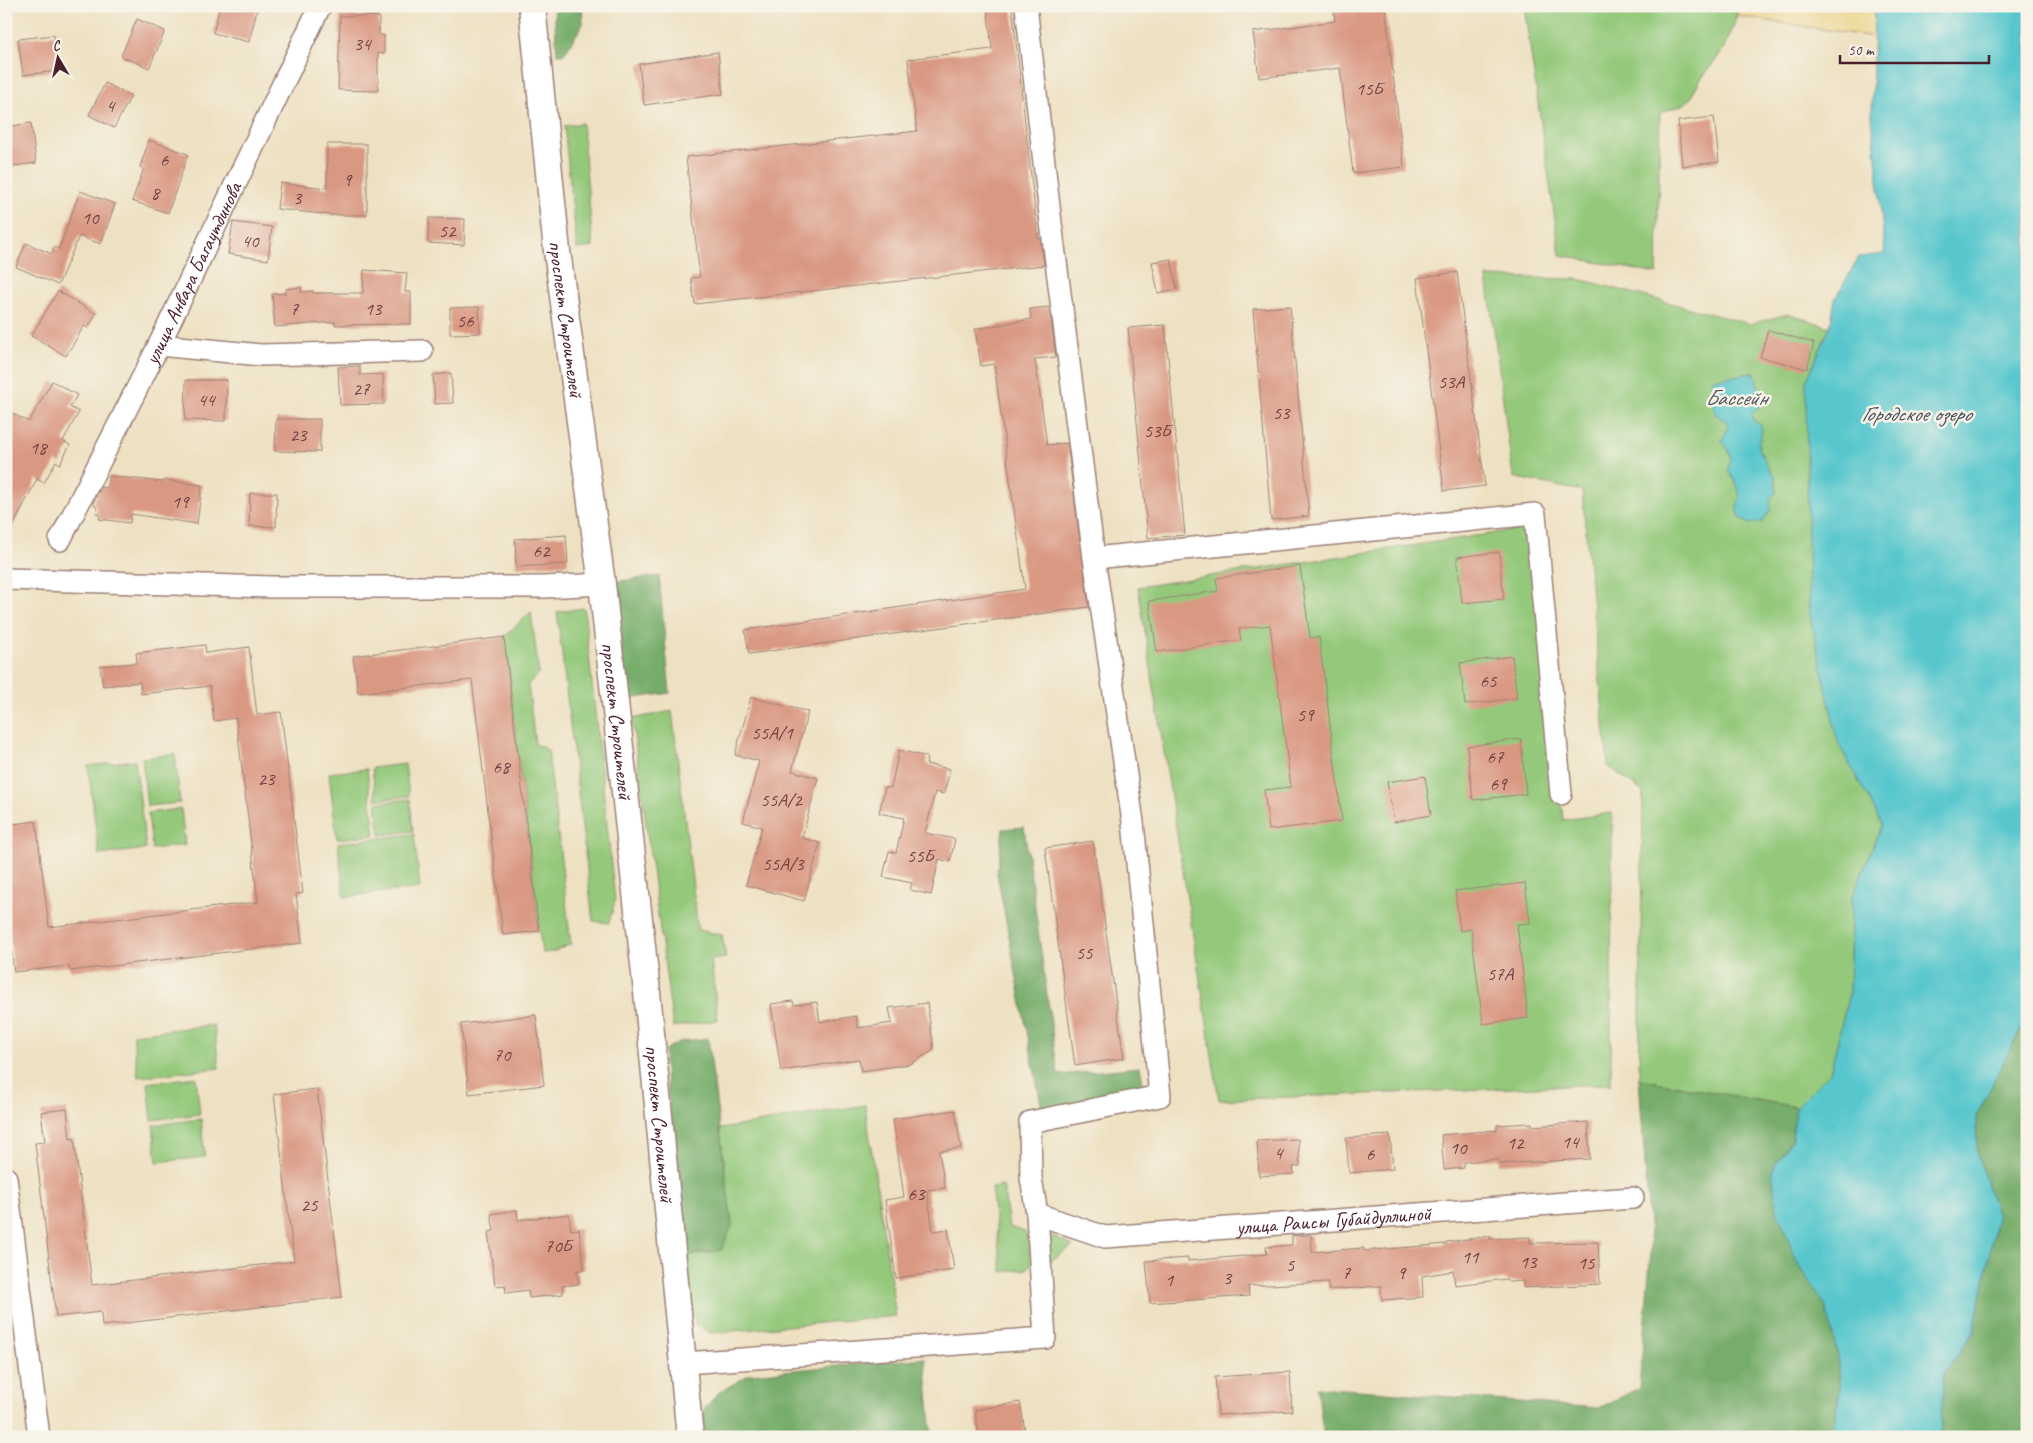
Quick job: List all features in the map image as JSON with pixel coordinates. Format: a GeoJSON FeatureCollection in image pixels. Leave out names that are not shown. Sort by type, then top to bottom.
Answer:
{"type":"FeatureCollection","features":[{"type":"Feature","properties":{"kind":"street","name":"улица Анвара Багаутдинова"},"geometry":{"type":"LineString","coordinates":[[60,540],[159,345],[320,6]]}},
{"type":"Feature","properties":{"kind":"street","name":"проспект Строителей"},"geometry":{"type":"LineString","coordinates":[[532,6],[558,251],[602,584],[647,992],[690,1437]]}},
{"type":"Feature","properties":{"kind":"street"},"geometry":{"type":"LineString","coordinates":[[684,1362],[1045,1338],[1036,1214],[1031,1178],[1030,1122],[1160,1096],[1133,822],[1094,558],[1050,215],[1026,6]]}},
{"type":"Feature","properties":{"kind":"street"},"geometry":{"type":"LineString","coordinates":[[159,345],[260,355],[422,351]]}},
{"type":"Feature","properties":{"kind":"street"},"geometry":{"type":"LineString","coordinates":[[1094,558],[1535,514],[1561,794]]}},
{"type":"Feature","properties":{"kind":"street"},"geometry":{"type":"LineString","coordinates":[[6,579],[272,587],[536,587],[602,584]]}},
{"type":"Feature","properties":{"kind":"street"},"geometry":{"type":"LineString","coordinates":[[7,1189],[39,1437]]}},
{"type":"Feature","properties":{"kind":"street","name":"улица Раисы Губайдуллиной"},"geometry":{"type":"LineString","coordinates":[[1036,1214],[1105,1236],[1634,1198]]}},
{"type":"Feature","properties":{"kind":"green space"},"geometry":{"type":"Polygon","coordinates":[[[554,6],[582,6],[583,24],[564,54],[557,54],[554,6]]]}},
{"type":"Feature","properties":{"kind":"green space"},"geometry":{"type":"Polygon","coordinates":[[[1524,6],[1738,6],[1734,26],[1725,46],[1699,82],[1691,99],[1680,106],[1660,113],[1657,274],[1560,255],[1524,6]]]}},
{"type":"Feature","properties":{"kind":"green space"},"geometry":{"type":"Polygon","coordinates":[[[582,123],[593,247],[577,249],[564,126],[582,123]]]}},
{"type":"Feature","properties":{"kind":"green space"},"geometry":{"type":"Polygon","coordinates":[[[1487,277],[1579,279],[1750,324],[1788,314],[1830,327],[1806,382],[1869,798],[1882,824],[1852,898],[1849,994],[1830,1073],[1796,1107],[1639,1079],[1643,792],[1608,766],[1582,491],[1513,477],[1487,277]]]}},
{"type":"Feature","properties":{"kind":"green space"},"geometry":{"type":"Polygon","coordinates":[[[1535,527],[1563,820],[1612,813],[1611,1084],[1219,1100],[1138,587],[1535,527]]]}},
{"type":"Feature","properties":{"kind":"green space"},"geometry":{"type":"Polygon","coordinates":[[[659,576],[670,693],[627,699],[613,582],[659,576]]]}},
{"type":"Feature","properties":{"kind":"green space"},"geometry":{"type":"Polygon","coordinates":[[[584,608],[615,901],[609,923],[593,921],[557,612],[584,608]]]}},
{"type":"Feature","properties":{"kind":"green space"},"geometry":{"type":"Polygon","coordinates":[[[531,612],[539,674],[528,684],[535,744],[548,750],[571,944],[553,952],[542,953],[504,637],[531,612]]]}},
{"type":"Feature","properties":{"kind":"green space"},"geometry":{"type":"Polygon","coordinates":[[[672,711],[698,930],[722,935],[726,958],[711,960],[718,1020],[673,1027],[632,719],[672,711]]]}},
{"type":"Feature","properties":{"kind":"green space"},"geometry":{"type":"Polygon","coordinates":[[[175,754],[180,803],[147,806],[142,758],[175,754]]]}},
{"type":"Feature","properties":{"kind":"green space"},"geometry":{"type":"Polygon","coordinates":[[[135,760],[146,849],[99,855],[88,766],[135,760]]]}},
{"type":"Feature","properties":{"kind":"green space"},"geometry":{"type":"Polygon","coordinates":[[[405,764],[409,796],[376,800],[372,768],[405,764]]]}},
{"type":"Feature","properties":{"kind":"green space"},"geometry":{"type":"Polygon","coordinates":[[[367,769],[375,835],[337,839],[329,773],[367,769]]]}},
{"type":"Feature","properties":{"kind":"green space"},"geometry":{"type":"Polygon","coordinates":[[[410,799],[413,831],[380,835],[376,803],[410,799]]]}},
{"type":"Feature","properties":{"kind":"green space"},"geometry":{"type":"Polygon","coordinates":[[[181,809],[185,845],[152,849],[148,813],[181,809]]]}},
{"type":"Feature","properties":{"kind":"green space"},"geometry":{"type":"Polygon","coordinates":[[[1024,827],[1058,1075],[1140,1067],[1145,1093],[1042,1110],[997,874],[1003,829],[1024,827]]]}},
{"type":"Feature","properties":{"kind":"green space"},"geometry":{"type":"Polygon","coordinates":[[[414,834],[420,888],[344,897],[338,843],[414,834]]]}},
{"type":"Feature","properties":{"kind":"green space"},"geometry":{"type":"Polygon","coordinates":[[[2027,1016],[2027,1437],[1940,1437],[1944,1374],[1974,1331],[1997,1217],[1977,1154],[1976,1117],[2027,1016]]]}},
{"type":"Feature","properties":{"kind":"green space"},"geometry":{"type":"Polygon","coordinates":[[[214,1025],[219,1068],[138,1077],[133,1034],[214,1025]]]}},
{"type":"Feature","properties":{"kind":"green space"},"geometry":{"type":"Polygon","coordinates":[[[708,1038],[732,1226],[721,1250],[687,1256],[664,1062],[665,1050],[679,1042],[708,1038]]]}},
{"type":"Feature","properties":{"kind":"green space"},"geometry":{"type":"Polygon","coordinates":[[[196,1077],[200,1114],[152,1120],[148,1083],[196,1077]]]}},
{"type":"Feature","properties":{"kind":"green space"},"geometry":{"type":"Polygon","coordinates":[[[1639,1079],[1796,1107],[1792,1139],[1772,1170],[1797,1262],[1826,1306],[1837,1352],[1840,1390],[1832,1437],[1324,1437],[1317,1387],[1599,1408],[1639,1388],[1651,1250],[1639,1079]]]}},
{"type":"Feature","properties":{"kind":"green space"},"geometry":{"type":"Polygon","coordinates":[[[865,1105],[896,1316],[711,1333],[695,1324],[687,1256],[721,1250],[732,1226],[720,1129],[865,1105]]]}},
{"type":"Feature","properties":{"kind":"green space"},"geometry":{"type":"Polygon","coordinates":[[[201,1119],[205,1157],[157,1162],[153,1125],[201,1119]]]}},
{"type":"Feature","properties":{"kind":"green space"},"geometry":{"type":"Polygon","coordinates":[[[1003,1186],[1009,1227],[1026,1232],[1032,1264],[1027,1269],[1002,1272],[991,1188],[1003,1186]]]}},
{"type":"Feature","properties":{"kind":"green space"},"geometry":{"type":"Polygon","coordinates":[[[1047,1234],[1073,1246],[1050,1261],[1047,1234]]]}},
{"type":"Feature","properties":{"kind":"green space"},"geometry":{"type":"Polygon","coordinates":[[[925,1358],[932,1437],[705,1437],[703,1411],[718,1393],[750,1374],[925,1358]]]}},
{"type":"Feature","properties":{"kind":"sand"},"geometry":{"type":"Polygon","coordinates":[[[1738,6],[1874,6],[1874,37],[1737,16],[1738,6]]]}},
{"type":"Feature","properties":{"kind":"water","name":"Городское озеро"},"geometry":{"type":"Polygon","coordinates":[[[1874,6],[2027,6],[2027,1016],[1976,1117],[1977,1154],[1997,1217],[1974,1331],[1944,1374],[1940,1437],[1898,1437],[1895,1432],[1865,1437],[1832,1437],[1840,1390],[1837,1352],[1826,1306],[1797,1262],[1777,1210],[1772,1170],[1792,1139],[1796,1107],[1830,1073],[1849,994],[1852,898],[1882,824],[1838,743],[1809,611],[1806,382],[1830,327],[1835,299],[1859,257],[1885,254],[1872,116],[1874,6]]]}},
{"type":"Feature","properties":{"kind":"water","name":"Бассейн"},"geometry":{"type":"Polygon","coordinates":[[[1755,373],[1762,403],[1752,414],[1754,421],[1761,425],[1758,448],[1769,470],[1775,477],[1776,493],[1770,498],[1771,510],[1762,522],[1749,524],[1740,518],[1737,506],[1740,497],[1739,492],[1728,470],[1730,455],[1722,441],[1729,423],[1715,414],[1711,379],[1755,373]]]}},
{"type":"Feature","properties":{"kind":"building"},"geometry":{"type":"Polygon","coordinates":[[[220,6],[258,6],[249,42],[213,33],[220,6]]]}},
{"type":"Feature","properties":{"kind":"building"},"geometry":{"type":"Polygon","coordinates":[[[987,6],[1012,6],[1038,238],[1040,238],[1044,265],[695,304],[691,278],[700,277],[686,157],[917,131],[908,59],[992,49],[987,6]]]}},
{"type":"Feature","properties":{"kind":"building"},"geometry":{"type":"Polygon","coordinates":[[[1385,6],[1404,167],[1353,173],[1340,68],[1259,78],[1253,32],[1335,21],[1334,12],[1385,6]]]}},
{"type":"Feature","properties":{"kind":"building"},"geometry":{"type":"Polygon","coordinates":[[[340,16],[379,16],[379,35],[384,35],[384,54],[378,53],[378,91],[338,90],[340,16]]]}},
{"type":"Feature","properties":{"kind":"building"},"geometry":{"type":"Polygon","coordinates":[[[137,19],[165,31],[149,68],[121,56],[137,19]]]}},
{"type":"Feature","properties":{"kind":"building"},"geometry":{"type":"Polygon","coordinates":[[[54,35],[58,71],[23,75],[18,39],[54,35]]]}},
{"type":"Feature","properties":{"kind":"building"},"geometry":{"type":"Polygon","coordinates":[[[718,52],[723,94],[644,105],[639,64],[718,52]]]}},
{"type":"Feature","properties":{"kind":"building"},"geometry":{"type":"Polygon","coordinates":[[[105,83],[131,96],[114,128],[89,115],[105,83]]]}},
{"type":"Feature","properties":{"kind":"building"},"geometry":{"type":"Polygon","coordinates":[[[1714,117],[1719,162],[1682,166],[1678,121],[1714,117]]]}},
{"type":"Feature","properties":{"kind":"building"},"geometry":{"type":"Polygon","coordinates":[[[31,123],[36,163],[6,167],[6,127],[31,123]]]}},
{"type":"Feature","properties":{"kind":"building"},"geometry":{"type":"Polygon","coordinates":[[[149,140],[188,154],[168,213],[132,201],[144,168],[140,167],[149,140]]]}},
{"type":"Feature","properties":{"kind":"building"},"geometry":{"type":"Polygon","coordinates":[[[327,144],[367,144],[367,215],[332,215],[277,209],[280,183],[327,188],[327,144]]]}},
{"type":"Feature","properties":{"kind":"building"},"geometry":{"type":"Polygon","coordinates":[[[80,191],[115,204],[101,244],[79,236],[58,285],[16,267],[26,243],[52,254],[54,247],[59,249],[80,191]]]}},
{"type":"Feature","properties":{"kind":"building"},"geometry":{"type":"Polygon","coordinates":[[[429,218],[465,219],[464,245],[428,243],[429,218]]]}},
{"type":"Feature","properties":{"kind":"building"},"geometry":{"type":"Polygon","coordinates":[[[233,222],[272,227],[268,260],[228,254],[233,222]]]}},
{"type":"Feature","properties":{"kind":"building"},"geometry":{"type":"Polygon","coordinates":[[[1171,259],[1177,289],[1158,293],[1152,262],[1171,259]]]}},
{"type":"Feature","properties":{"kind":"building"},"geometry":{"type":"Polygon","coordinates":[[[364,270],[407,273],[405,292],[411,292],[411,324],[335,325],[335,322],[275,327],[272,294],[286,293],[286,289],[301,287],[301,292],[363,293],[364,270]]]}},
{"type":"Feature","properties":{"kind":"building"},"geometry":{"type":"Polygon","coordinates":[[[1457,272],[1485,486],[1444,491],[1417,278],[1457,272]]]}},
{"type":"Feature","properties":{"kind":"building"},"geometry":{"type":"Polygon","coordinates":[[[58,291],[96,314],[88,328],[84,326],[66,356],[31,336],[58,291]]]}},
{"type":"Feature","properties":{"kind":"building"},"geometry":{"type":"Polygon","coordinates":[[[1290,306],[1309,516],[1271,520],[1253,309],[1290,306]]]}},
{"type":"Feature","properties":{"kind":"building"},"geometry":{"type":"Polygon","coordinates":[[[479,307],[480,333],[450,334],[450,308],[479,307]]]}},
{"type":"Feature","properties":{"kind":"building"},"geometry":{"type":"Polygon","coordinates":[[[1049,307],[1056,357],[1035,359],[1047,445],[1067,443],[1089,607],[749,654],[745,630],[1025,589],[994,364],[981,366],[975,329],[1031,319],[1030,309],[1049,307]]]}},
{"type":"Feature","properties":{"kind":"building"},"geometry":{"type":"Polygon","coordinates":[[[1165,325],[1185,535],[1148,538],[1128,328],[1165,325]]]}},
{"type":"Feature","properties":{"kind":"building"},"geometry":{"type":"Polygon","coordinates":[[[1768,330],[1814,343],[1807,369],[1760,357],[1768,330]]]}},
{"type":"Feature","properties":{"kind":"building"},"geometry":{"type":"Polygon","coordinates":[[[360,366],[360,375],[383,374],[384,404],[340,405],[338,367],[360,366]]]}},
{"type":"Feature","properties":{"kind":"building"},"geometry":{"type":"Polygon","coordinates":[[[451,373],[453,403],[435,404],[433,375],[451,373]]]}},
{"type":"Feature","properties":{"kind":"building"},"geometry":{"type":"Polygon","coordinates":[[[186,380],[227,380],[226,421],[185,420],[186,380]]]}},
{"type":"Feature","properties":{"kind":"building"},"geometry":{"type":"Polygon","coordinates":[[[52,381],[77,395],[70,407],[79,412],[63,441],[70,445],[60,464],[56,461],[44,483],[37,479],[6,540],[6,410],[29,422],[52,381]]]}},
{"type":"Feature","properties":{"kind":"building"},"geometry":{"type":"Polygon","coordinates":[[[276,419],[320,419],[320,452],[275,451],[276,419]]]}},
{"type":"Feature","properties":{"kind":"building"},"geometry":{"type":"Polygon","coordinates":[[[109,476],[202,485],[197,524],[131,514],[130,523],[99,519],[100,514],[96,513],[97,508],[93,503],[101,487],[107,488],[109,476]]]}},
{"type":"Feature","properties":{"kind":"building"},"geometry":{"type":"Polygon","coordinates":[[[250,493],[277,493],[276,527],[249,526],[250,493]]]}},
{"type":"Feature","properties":{"kind":"building"},"geometry":{"type":"Polygon","coordinates":[[[566,535],[568,564],[516,567],[515,539],[566,535]]]}},
{"type":"Feature","properties":{"kind":"building"},"geometry":{"type":"Polygon","coordinates":[[[1499,552],[1504,599],[1462,603],[1457,557],[1499,552]]]}},
{"type":"Feature","properties":{"kind":"building"},"geometry":{"type":"Polygon","coordinates":[[[1300,566],[1310,638],[1319,637],[1342,821],[1269,830],[1264,790],[1291,787],[1270,625],[1239,629],[1241,640],[1157,652],[1149,601],[1218,591],[1216,578],[1300,566]]]}},
{"type":"Feature","properties":{"kind":"building"},"geometry":{"type":"Polygon","coordinates":[[[504,637],[539,931],[503,935],[472,680],[358,693],[353,656],[504,637]]]}},
{"type":"Feature","properties":{"kind":"building"},"geometry":{"type":"Polygon","coordinates":[[[205,645],[206,653],[249,647],[257,715],[281,712],[303,893],[296,894],[302,943],[70,971],[69,966],[14,972],[6,906],[6,825],[36,821],[49,927],[258,902],[236,718],[214,721],[210,686],[141,694],[140,682],[103,686],[100,666],[137,663],[136,653],[205,645]]]}},
{"type":"Feature","properties":{"kind":"building"},"geometry":{"type":"Polygon","coordinates":[[[1512,656],[1517,698],[1465,705],[1460,663],[1512,656]]]}},
{"type":"Feature","properties":{"kind":"building"},"geometry":{"type":"Polygon","coordinates":[[[751,697],[808,712],[792,771],[818,778],[802,838],[820,843],[804,901],[746,885],[762,827],[743,822],[759,761],[735,755],[751,697]]]}},
{"type":"Feature","properties":{"kind":"building"},"geometry":{"type":"Polygon","coordinates":[[[1521,739],[1526,794],[1473,800],[1467,746],[1521,739]]]}},
{"type":"Feature","properties":{"kind":"building"},"geometry":{"type":"Polygon","coordinates":[[[899,750],[927,757],[926,764],[950,769],[944,794],[935,792],[925,833],[955,839],[950,862],[939,859],[931,895],[910,890],[912,883],[883,877],[889,851],[896,853],[904,818],[879,813],[885,787],[891,788],[899,750]]]}},
{"type":"Feature","properties":{"kind":"building"},"geometry":{"type":"Polygon","coordinates":[[[1425,776],[1431,815],[1394,822],[1387,782],[1425,776]]]}},
{"type":"Feature","properties":{"kind":"building"},"geometry":{"type":"Polygon","coordinates":[[[1093,841],[1124,1058],[1075,1066],[1045,848],[1093,841]]]}},
{"type":"Feature","properties":{"kind":"building"},"geometry":{"type":"Polygon","coordinates":[[[1525,883],[1530,923],[1517,924],[1528,1018],[1483,1024],[1471,929],[1460,931],[1455,891],[1525,883]]]}},
{"type":"Feature","properties":{"kind":"building"},"geometry":{"type":"Polygon","coordinates":[[[793,1001],[794,1005],[817,1002],[820,1022],[856,1016],[858,1028],[892,1023],[889,1008],[927,1003],[934,1050],[910,1064],[861,1071],[859,1059],[781,1071],[771,1004],[793,1001]]]}},
{"type":"Feature","properties":{"kind":"building"},"geometry":{"type":"Polygon","coordinates":[[[536,1015],[544,1085],[469,1094],[461,1024],[536,1015]]]}},
{"type":"Feature","properties":{"kind":"building"},"geometry":{"type":"Polygon","coordinates":[[[317,1089],[342,1297],[102,1326],[101,1312],[56,1317],[35,1143],[45,1142],[41,1112],[67,1109],[70,1139],[74,1138],[92,1285],[294,1261],[274,1094],[317,1089]]]}},
{"type":"Feature","properties":{"kind":"building"},"geometry":{"type":"Polygon","coordinates":[[[955,1110],[961,1148],[939,1151],[945,1188],[927,1190],[933,1231],[948,1229],[954,1270],[896,1278],[885,1200],[904,1197],[893,1119],[955,1110]]]}},
{"type":"Feature","properties":{"kind":"building"},"geometry":{"type":"Polygon","coordinates":[[[1588,1122],[1590,1159],[1499,1164],[1498,1159],[1464,1162],[1464,1168],[1444,1170],[1441,1135],[1497,1130],[1497,1125],[1532,1123],[1532,1126],[1588,1122]]]}},
{"type":"Feature","properties":{"kind":"building"},"geometry":{"type":"Polygon","coordinates":[[[1390,1135],[1393,1169],[1349,1173],[1346,1138],[1390,1135]]]}},
{"type":"Feature","properties":{"kind":"building"},"geometry":{"type":"Polygon","coordinates":[[[1298,1139],[1300,1166],[1293,1167],[1294,1174],[1259,1176],[1257,1141],[1298,1139]]]}},
{"type":"Feature","properties":{"kind":"building"},"geometry":{"type":"Polygon","coordinates":[[[517,1210],[518,1220],[569,1214],[571,1230],[579,1229],[584,1270],[577,1270],[579,1284],[562,1286],[563,1294],[529,1298],[528,1290],[506,1293],[505,1285],[495,1286],[488,1232],[494,1231],[491,1214],[517,1210]]]}},
{"type":"Feature","properties":{"kind":"building"},"geometry":{"type":"Polygon","coordinates":[[[1311,1235],[1312,1252],[1364,1248],[1364,1251],[1446,1244],[1446,1242],[1490,1236],[1490,1239],[1530,1237],[1530,1243],[1598,1242],[1600,1284],[1524,1288],[1523,1281],[1508,1282],[1507,1279],[1455,1285],[1453,1271],[1422,1276],[1423,1297],[1382,1300],[1381,1286],[1328,1290],[1328,1282],[1248,1286],[1249,1296],[1150,1303],[1146,1261],[1188,1258],[1188,1261],[1267,1254],[1266,1247],[1292,1245],[1292,1236],[1311,1235]]]}},
{"type":"Feature","properties":{"kind":"building"},"geometry":{"type":"Polygon","coordinates":[[[1290,1372],[1292,1411],[1218,1415],[1215,1377],[1290,1372]]]}},
{"type":"Feature","properties":{"kind":"building"},"geometry":{"type":"Polygon","coordinates":[[[1020,1402],[1026,1437],[979,1437],[975,1410],[1020,1402]]]}}]}
